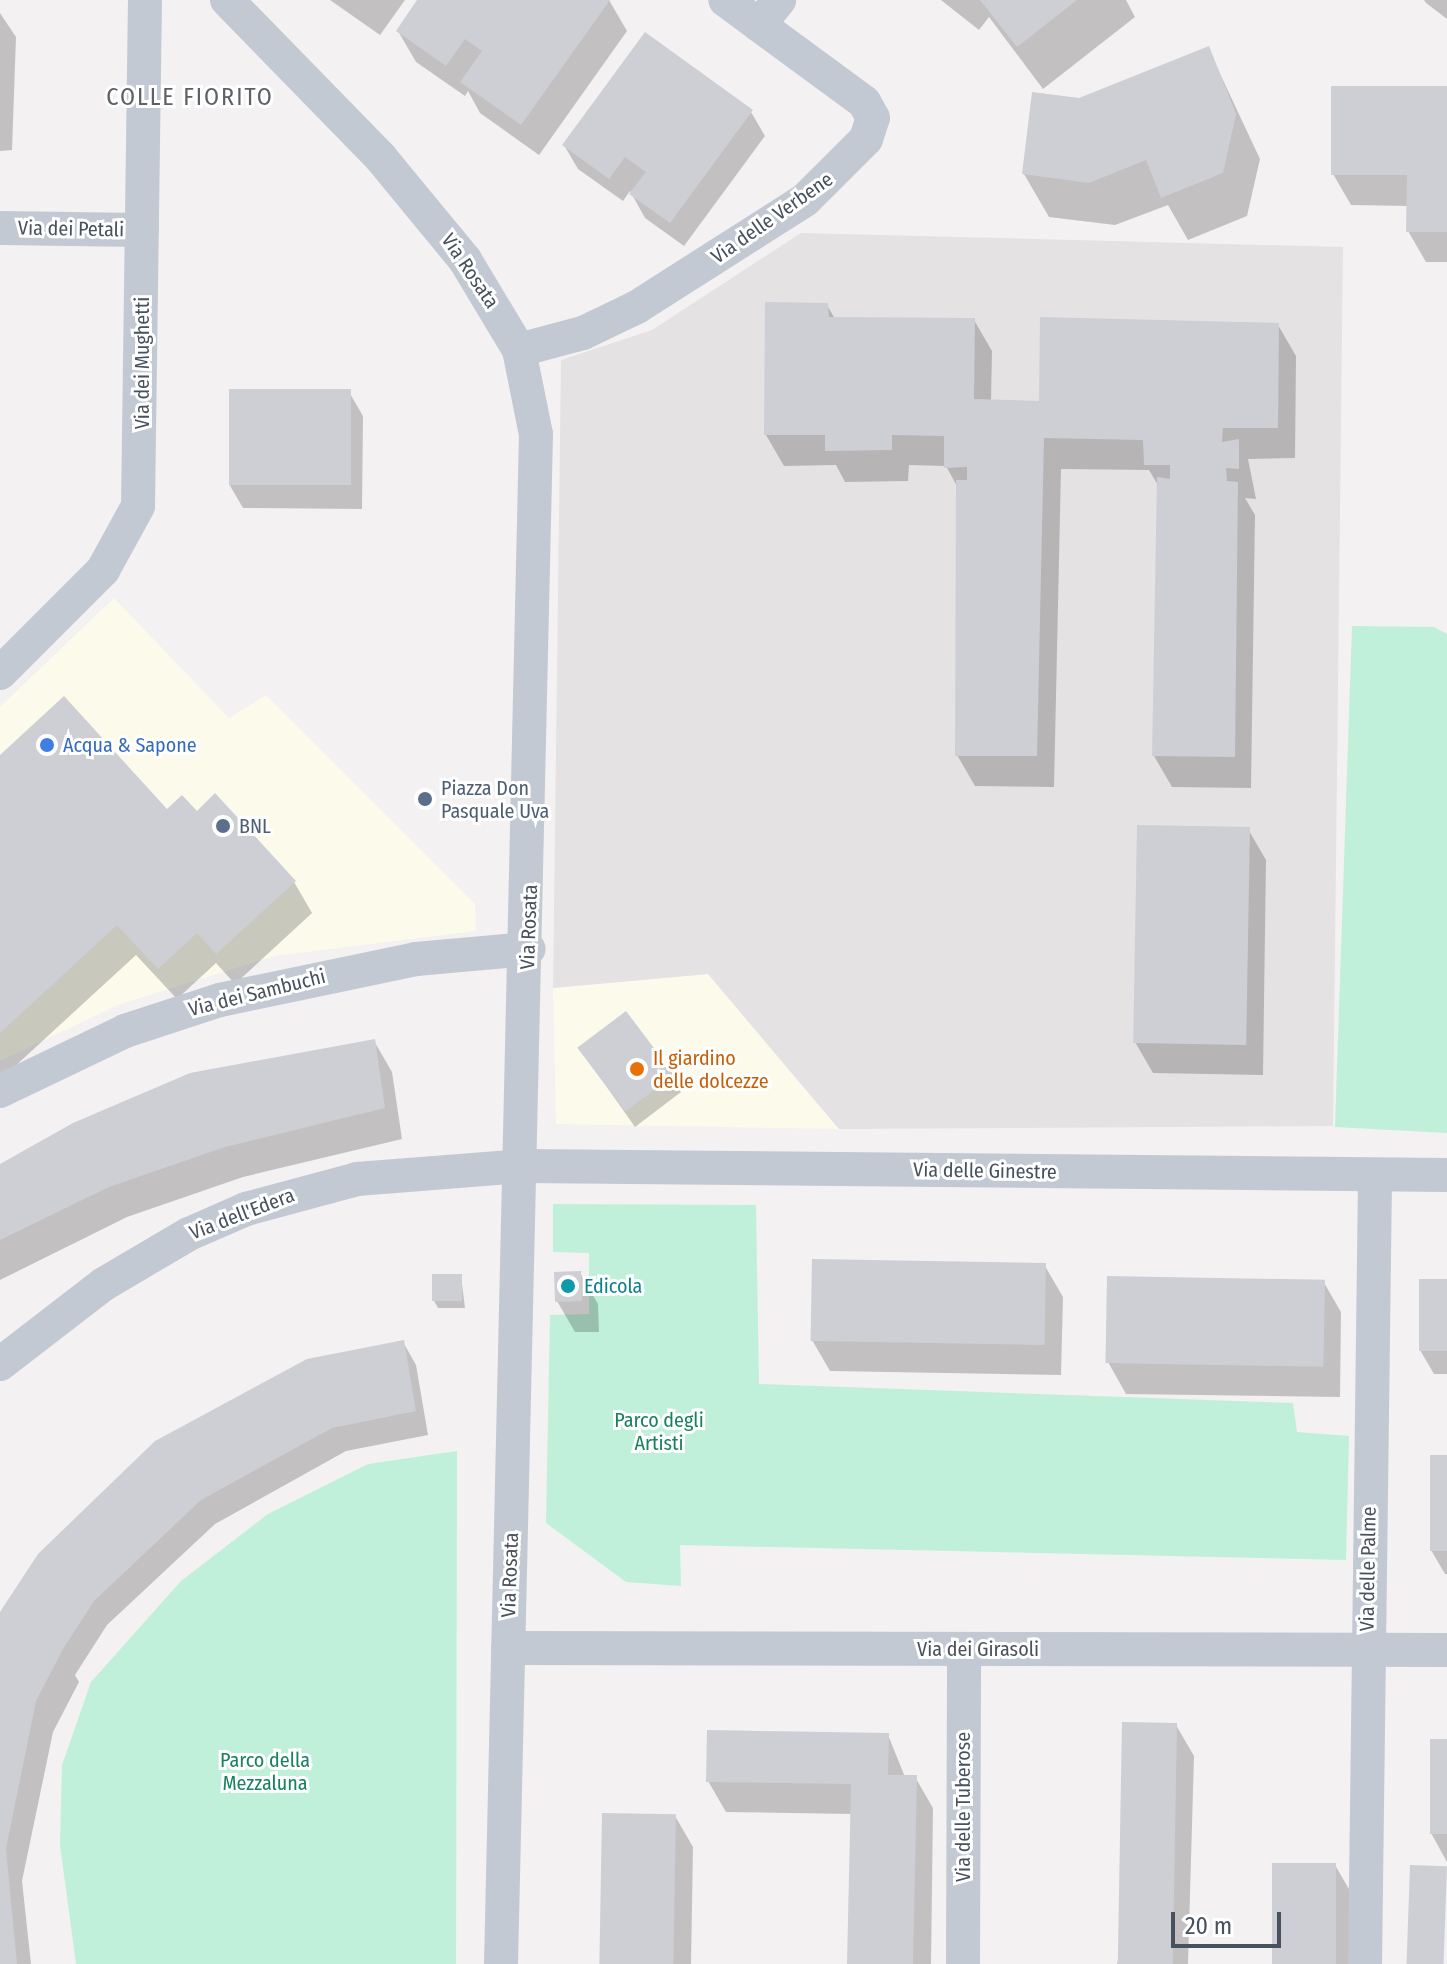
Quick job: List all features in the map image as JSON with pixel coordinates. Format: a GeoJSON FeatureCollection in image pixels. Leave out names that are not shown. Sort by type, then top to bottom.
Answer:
{"type":"FeatureCollection","features":[{"type":"Feature","properties":{"kind":"street","name":"Via dei Mughetti"},"geometry":{"type":"LineString","coordinates":[[0,673],[93,582],[134,522],[141,478],[145,0]]}},
{"type":"Feature","properties":{"kind":"street","name":"Via Rosata"},"geometry":{"type":"LineString","coordinates":[[227,0],[434,219],[519,350],[536,434],[540,514],[501,1964]]}},
{"type":"Feature","properties":{"kind":"street","name":"Via delle Verbene"},"geometry":{"type":"LineString","coordinates":[[519,350],[583,333],[637,307],[805,200],[866,139],[873,118],[864,102],[769,12],[725,0]]}},
{"type":"Feature","properties":{"kind":"street","name":"Via dei Petali"},"geometry":{"type":"LineString","coordinates":[[0,228],[142,230]]}},
{"type":"Feature","properties":{"kind":"street","name":"Via dei Sambuchi"},"geometry":{"type":"LineString","coordinates":[[0,1091],[125,1031],[220,1000],[416,959],[529,949]]}},
{"type":"Feature","properties":{"kind":"street","name":"Via delle Ginestre"},"geometry":{"type":"LineString","coordinates":[[523,1166],[1447,1175]]}},
{"type":"Feature","properties":{"kind":"street","name":"Via dell'Edera"},"geometry":{"type":"LineString","coordinates":[[0,1364],[104,1284],[246,1209],[357,1179],[523,1166]]}},
{"type":"Feature","properties":{"kind":"street","name":"Via delle Palme"},"geometry":{"type":"LineString","coordinates":[[1365,1964],[1366,1650],[1375,1175]]}},
{"type":"Feature","properties":{"kind":"street","name":"Via dei Girasoli"},"geometry":{"type":"LineString","coordinates":[[508,1648],[1447,1650]]}},
{"type":"Feature","properties":{"kind":"street","name":"Via delle Tuberose"},"geometry":{"type":"LineString","coordinates":[[963,1964],[964,1649]]}},
{"type":"Feature","properties":{"kind":"shaded area"},"geometry":{"type":"Polygon","coordinates":[[[801,233],[1343,247],[1333,1126],[839,1129],[708,974],[553,988],[561,360],[652,330],[801,233]]]}},
{"type":"Feature","properties":{"kind":"shaded area"},"geometry":{"type":"Polygon","coordinates":[[[114,598],[229,718],[266,695],[475,904],[476,931],[274,956],[118,1005],[0,1061],[0,707],[114,598]]]}},
{"type":"Feature","properties":{"kind":"shaded area"},"geometry":{"type":"Polygon","coordinates":[[[708,974],[839,1129],[556,1124],[553,988],[708,974]]]}},
{"type":"Feature","properties":{"kind":"green space"},"geometry":{"type":"Polygon","coordinates":[[[1352,626],[1434,627],[1447,634],[1447,1133],[1335,1127],[1352,626]]]}},
{"type":"Feature","properties":{"kind":"green space","name":"Parco degli Artisti"},"geometry":{"type":"Polygon","coordinates":[[[553,1204],[756,1205],[759,1384],[1293,1403],[1297,1432],[1349,1436],[1346,1560],[680,1545],[681,1586],[626,1582],[546,1523],[550,1315],[589,1314],[589,1253],[553,1252],[553,1204]]]}},
{"type":"Feature","properties":{"kind":"green space","name":"Parco della Mezzaluna"},"geometry":{"type":"Polygon","coordinates":[[[457,1451],[456,1964],[76,1964],[60,1845],[62,1765],[91,1682],[181,1581],[268,1514],[368,1464],[457,1451]]]}},
{"type":"Feature","properties":{"kind":"building"},"geometry":{"type":"Polygon","coordinates":[[[417,0],[610,0],[521,125],[460,82],[482,51],[465,39],[446,66],[396,31],[417,0]]]}},
{"type":"Feature","properties":{"kind":"building"},"geometry":{"type":"Polygon","coordinates":[[[980,0],[1077,0],[1017,47],[980,0]]]}},
{"type":"Feature","properties":{"kind":"building"},"geometry":{"type":"Polygon","coordinates":[[[645,32],[753,110],[670,223],[629,194],[646,172],[625,157],[609,179],[562,145],[645,32]]]}},
{"type":"Feature","properties":{"kind":"building"},"geometry":{"type":"Polygon","coordinates":[[[1209,46],[1236,114],[1223,173],[1161,198],[1146,160],[1089,183],[1022,174],[1032,92],[1079,98],[1209,46]]]}},
{"type":"Feature","properties":{"kind":"building"},"geometry":{"type":"Polygon","coordinates":[[[1331,86],[1447,86],[1447,232],[1406,232],[1407,175],[1331,175],[1331,86]]]}},
{"type":"Feature","properties":{"kind":"building"},"geometry":{"type":"Polygon","coordinates":[[[765,302],[828,303],[829,317],[975,318],[974,399],[1039,401],[1040,317],[1279,323],[1278,428],[1223,428],[1222,442],[1239,439],[1239,469],[1226,468],[1227,481],[1238,482],[1235,757],[1152,756],[1157,477],[1170,479],[1170,465],[1144,465],[1143,440],[1044,438],[1037,756],[955,756],[956,480],[967,480],[967,467],[944,468],[944,436],[892,435],[892,450],[825,451],[825,435],[764,435],[765,302]]]}},
{"type":"Feature","properties":{"kind":"building"},"geometry":{"type":"Polygon","coordinates":[[[229,389],[351,389],[351,485],[229,485],[229,389]]]}},
{"type":"Feature","properties":{"kind":"building"},"geometry":{"type":"Polygon","coordinates":[[[64,696],[167,809],[182,795],[197,811],[215,793],[296,881],[216,954],[197,933],[158,969],[117,925],[0,1033],[0,755],[64,696]]]}},
{"type":"Feature","properties":{"kind":"building"},"geometry":{"type":"Polygon","coordinates":[[[1137,825],[1250,827],[1246,1045],[1133,1043],[1137,825]]]}},
{"type":"Feature","properties":{"kind":"building"},"geometry":{"type":"Polygon","coordinates":[[[626,1011],[674,1075],[625,1112],[577,1048],[626,1011]]]}},
{"type":"Feature","properties":{"kind":"building"},"geometry":{"type":"Polygon","coordinates":[[[375,1039],[385,1108],[225,1147],[109,1187],[0,1240],[0,1164],[73,1123],[190,1073],[375,1039]]]}},
{"type":"Feature","properties":{"kind":"building"},"geometry":{"type":"Polygon","coordinates":[[[812,1259],[1046,1263],[1045,1345],[811,1341],[812,1259]]]}},
{"type":"Feature","properties":{"kind":"building","name":"Edicola"},"geometry":{"type":"Polygon","coordinates":[[[581,1271],[582,1301],[555,1302],[554,1272],[581,1271]]]}},
{"type":"Feature","properties":{"kind":"building"},"geometry":{"type":"Polygon","coordinates":[[[432,1274],[462,1274],[462,1301],[432,1301],[432,1274]]]}},
{"type":"Feature","properties":{"kind":"building"},"geometry":{"type":"Polygon","coordinates":[[[1107,1276],[1325,1280],[1323,1367],[1105,1363],[1107,1276]]]}},
{"type":"Feature","properties":{"kind":"building"},"geometry":{"type":"Polygon","coordinates":[[[1419,1279],[1447,1279],[1447,1351],[1419,1351],[1419,1279]]]}},
{"type":"Feature","properties":{"kind":"building"},"geometry":{"type":"Polygon","coordinates":[[[404,1340],[416,1411],[332,1428],[201,1500],[94,1601],[63,1649],[36,1701],[6,1849],[17,1964],[0,1964],[0,1612],[38,1554],[155,1441],[307,1359],[404,1340]]]}},
{"type":"Feature","properties":{"kind":"building"},"geometry":{"type":"Polygon","coordinates":[[[1430,1455],[1447,1455],[1447,1551],[1430,1551],[1430,1455]]]}},
{"type":"Feature","properties":{"kind":"building"},"geometry":{"type":"Polygon","coordinates":[[[1122,1722],[1177,1723],[1173,1964],[1118,1964],[1122,1722]]]}},
{"type":"Feature","properties":{"kind":"building"},"geometry":{"type":"Polygon","coordinates":[[[707,1730],[889,1733],[888,1775],[917,1775],[913,1964],[847,1964],[851,1784],[706,1782],[707,1730]]]}},
{"type":"Feature","properties":{"kind":"building"},"geometry":{"type":"Polygon","coordinates":[[[1430,1739],[1447,1739],[1447,1834],[1430,1834],[1430,1739]]]}},
{"type":"Feature","properties":{"kind":"building"},"geometry":{"type":"Polygon","coordinates":[[[602,1813],[676,1814],[673,1964],[599,1964],[602,1813]]]}},
{"type":"Feature","properties":{"kind":"building"},"geometry":{"type":"Polygon","coordinates":[[[1272,1863],[1336,1863],[1336,1964],[1272,1964],[1272,1863]]]}},
{"type":"Feature","properties":{"kind":"building"},"geometry":{"type":"Polygon","coordinates":[[[1410,1865],[1447,1866],[1444,1964],[1407,1964],[1410,1865]]]}},
{"type":"Feature","properties":{"kind":"place","name":"Acqua & Sapone"},"geometry":{"type":"Point","coordinates":[47,745]}},
{"type":"Feature","properties":{"kind":"place","name":"Piazza Don Pasquale Uva"},"geometry":{"type":"Point","coordinates":[425,799]}},
{"type":"Feature","properties":{"kind":"place","name":"BNL"},"geometry":{"type":"Point","coordinates":[223,826]}},
{"type":"Feature","properties":{"kind":"place","name":"Il giardino delle dolcezze"},"geometry":{"type":"Point","coordinates":[637,1069]}},
{"type":"Feature","properties":{"kind":"place","name":"Edicola"},"geometry":{"type":"Point","coordinates":[568,1286]}},
{"type":"Feature","properties":{"kind":"district","name":"COLLE FIORITO"},"geometry":{"type":"Point","coordinates":[190,98]}}]}
